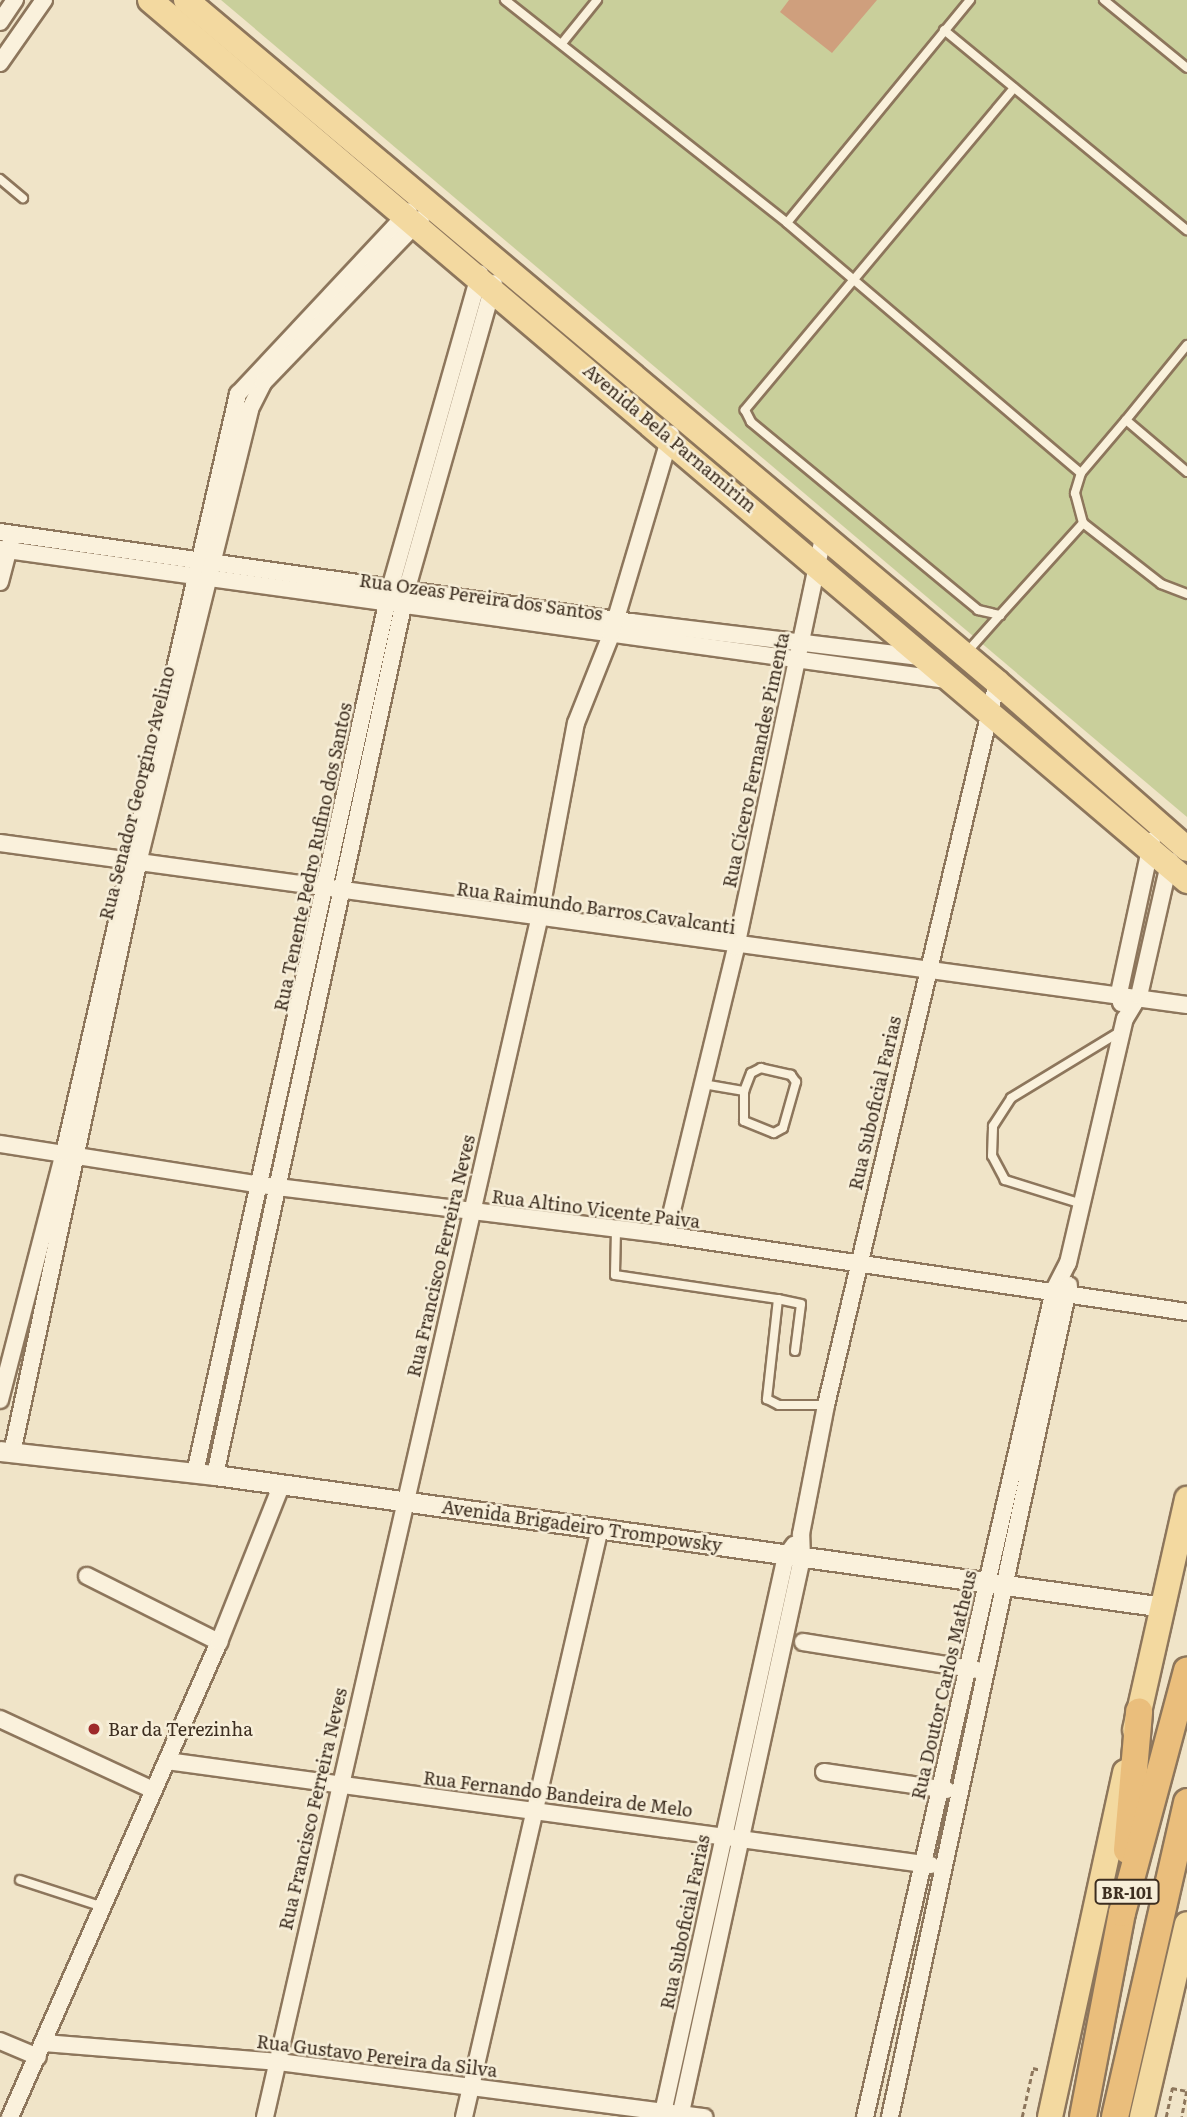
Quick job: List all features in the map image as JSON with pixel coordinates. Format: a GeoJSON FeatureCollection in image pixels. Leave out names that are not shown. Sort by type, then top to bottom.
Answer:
{"type":"FeatureCollection","features":[{"type":"Feature","properties":{"kind":"highway","name":"BR-101"},"geometry":{"type":"LineString","coordinates":[[1083,2117],[1122,1913],[1187,1671]]}},
{"type":"Feature","properties":{"kind":"highway"},"geometry":{"type":"LineString","coordinates":[[1122,1913],[1139,1712]]}},
{"type":"Feature","properties":{"kind":"highway","name":"BR-101"},"geometry":{"type":"LineString","coordinates":[[1115,2117],[1187,1802]]}},
{"type":"Feature","properties":{"kind":"main road","name":"Avenida Bela Parnamirim"},"geometry":{"type":"LineString","coordinates":[[150,0],[409,222],[492,273],[677,412],[997,682],[1154,836],[1168,865],[1187,881]]}},
{"type":"Feature","properties":{"kind":"main road","name":"Avenida Bela Parnamirim"},"geometry":{"type":"LineString","coordinates":[[186,0],[425,203],[492,273],[670,437],[817,564],[990,709],[1154,836],[1183,846]]}},
{"type":"Feature","properties":{"kind":"main road"},"geometry":{"type":"LineString","coordinates":[[271,104],[288,86]]}},
{"type":"Feature","properties":{"kind":"main road"},"geometry":{"type":"LineString","coordinates":[[1050,2117],[1187,1499]]}},
{"type":"Feature","properties":{"kind":"main road"},"geometry":{"type":"LineString","coordinates":[[1142,2117],[1187,1924]]}},
{"type":"Feature","properties":{"kind":"street"},"geometry":{"type":"LineString","coordinates":[[0,22],[15,0]]}},
{"type":"Feature","properties":{"kind":"street"},"geometry":{"type":"LineString","coordinates":[[0,63],[44,0]]}},
{"type":"Feature","properties":{"kind":"street","name":"Rua Senador Georgino Avelino"},"geometry":{"type":"LineString","coordinates":[[6,1452],[134,858],[204,571],[238,394],[425,203]]}},
{"type":"Feature","properties":{"kind":"street","name":"Rua Tenente Pedro Rufino dos Santos"},"geometry":{"type":"LineString","coordinates":[[195,1473],[268,1186],[397,594],[492,273]]}},
{"type":"Feature","properties":{"kind":"street","name":"Rua Francisco Ferreira Neves"},"geometry":{"type":"LineString","coordinates":[[265,2117],[402,1500],[472,1214],[539,920],[576,723],[613,628],[677,412]]}},
{"type":"Feature","properties":{"kind":"street"},"geometry":{"type":"LineString","coordinates":[[0,582],[6,533]]}},
{"type":"Feature","properties":{"kind":"street","name":"Rua Ozeas Pereira dos Santos"},"geometry":{"type":"LineString","coordinates":[[6,533],[116,549],[204,571]]}},
{"type":"Feature","properties":{"kind":"street","name":"Rua Cícero Fernandes Pimenta"},"geometry":{"type":"LineString","coordinates":[[666,1235],[737,947],[823,537]]}},
{"type":"Feature","properties":{"kind":"street","name":"Rua Ozeas Pereira dos Santos"},"geometry":{"type":"LineString","coordinates":[[4,549],[112,565],[204,571],[397,594],[613,628],[799,650],[928,657]]}},
{"type":"Feature","properties":{"kind":"street"},"geometry":{"type":"LineString","coordinates":[[112,565],[116,549]]}},
{"type":"Feature","properties":{"kind":"street","name":"Rua Ozeas Pereira dos Santos"},"geometry":{"type":"LineString","coordinates":[[799,650],[956,681]]}},
{"type":"Feature","properties":{"kind":"street","name":"Rua Suboficial Farias"},"geometry":{"type":"LineString","coordinates":[[663,2114],[723,1833],[801,1534],[826,1405],[925,972],[997,682]]}},
{"type":"Feature","properties":{"kind":"street","name":"Rua Doutor Carlos Matheus"},"geometry":{"type":"LineString","coordinates":[[1124,1025],[1119,993],[1154,836]]}},
{"type":"Feature","properties":{"kind":"street","name":"Rua Raimundo Barros Cavalcanti"},"geometry":{"type":"LineString","coordinates":[[0,843],[134,858],[539,920],[925,972],[1119,993],[1187,1005]]}},
{"type":"Feature","properties":{"kind":"street","name":"Rua Doutor Carlos Matheus"},"geometry":{"type":"LineString","coordinates":[[890,2117],[988,1671],[997,1586],[1068,1263],[1124,1025],[1139,996],[1168,865],[1183,846]]}},
{"type":"Feature","properties":{"kind":"street","name":"Rua Altino Vicente Paiva"},"geometry":{"type":"LineString","coordinates":[[0,1144],[268,1186],[472,1214],[666,1235],[1062,1291],[1187,1312]]}},
{"type":"Feature","properties":{"kind":"street","name":"Rua Senador Georgino Avelino"},"geometry":{"type":"LineString","coordinates":[[0,1400],[70,1154]]}},
{"type":"Feature","properties":{"kind":"street","name":"Rua Tenente Pedro Rufino dos Santos"},"geometry":{"type":"LineString","coordinates":[[215,1475],[268,1186]]}},
{"type":"Feature","properties":{"kind":"street","name":"Avenida Brigadeiro Trompowsky"},"geometry":{"type":"LineString","coordinates":[[6,1452],[215,1475],[402,1500],[997,1586],[1164,1607]]}},
{"type":"Feature","properties":{"kind":"street"},"geometry":{"type":"LineString","coordinates":[[10,2117],[219,1642],[282,1484]]}},
{"type":"Feature","properties":{"kind":"street"},"geometry":{"type":"LineString","coordinates":[[464,2117],[600,1528]]}},
{"type":"Feature","properties":{"kind":"street","name":"Rua Suboficial Farias"},"geometry":{"type":"LineString","coordinates":[[680,2115],[741,1836],[794,1557]]}},
{"type":"Feature","properties":{"kind":"street"},"geometry":{"type":"LineString","coordinates":[[87,1576],[219,1642]]}},
{"type":"Feature","properties":{"kind":"street","name":"Rua Doutor Carlos Matheus"},"geometry":{"type":"LineString","coordinates":[[865,2117],[968,1668],[997,1586]]}},
{"type":"Feature","properties":{"kind":"street"},"geometry":{"type":"LineString","coordinates":[[803,1642],[988,1671]]}},
{"type":"Feature","properties":{"kind":"street"},"geometry":{"type":"LineString","coordinates":[[0,1719],[153,1790]]}},
{"type":"Feature","properties":{"kind":"street","name":"Rua Fernando Bandeira de Melo"},"geometry":{"type":"LineString","coordinates":[[167,1761],[338,1786],[723,1833],[944,1867]]}},
{"type":"Feature","properties":{"kind":"street"},"geometry":{"type":"LineString","coordinates":[[824,1772],[960,1793]]}},
{"type":"Feature","properties":{"kind":"street","name":"Rua Gustavo Pereira da Silva"},"geometry":{"type":"LineString","coordinates":[[0,2041],[41,2050],[278,2062],[663,2114],[704,2117]]}},
{"type":"Feature","properties":{"kind":"lane"},"geometry":{"type":"LineString","coordinates":[[505,0],[563,42],[854,276],[1081,474]]}},
{"type":"Feature","properties":{"kind":"lane"},"geometry":{"type":"LineString","coordinates":[[563,42],[597,0]]}},
{"type":"Feature","properties":{"kind":"lane"},"geometry":{"type":"LineString","coordinates":[[787,223],[970,0]]}},
{"type":"Feature","properties":{"kind":"lane"},"geometry":{"type":"LineString","coordinates":[[1104,0],[1187,68]]}},
{"type":"Feature","properties":{"kind":"lane"},"geometry":{"type":"LineString","coordinates":[[944,30],[1187,230]]}},
{"type":"Feature","properties":{"kind":"lane"},"geometry":{"type":"LineString","coordinates":[[1000,615],[978,610],[747,416],[750,399],[1014,88]]}},
{"type":"Feature","properties":{"kind":"lane"},"geometry":{"type":"LineString","coordinates":[[0,179],[23,198]]}},
{"type":"Feature","properties":{"kind":"lane"},"geometry":{"type":"LineString","coordinates":[[1187,345],[1081,474],[1075,493],[1083,523],[1161,584],[1187,594]]}},
{"type":"Feature","properties":{"kind":"lane"},"geometry":{"type":"LineString","coordinates":[[1126,420],[1187,472]]}},
{"type":"Feature","properties":{"kind":"lane"},"geometry":{"type":"LineString","coordinates":[[964,654],[1083,523]]}},
{"type":"Feature","properties":{"kind":"lane"},"geometry":{"type":"LineString","coordinates":[[1082,1204],[1004,1180],[992,1156],[993,1126],[1011,1098],[1124,1025]]}},
{"type":"Feature","properties":{"kind":"lane"},"geometry":{"type":"LineString","coordinates":[[761,1068],[791,1075],[796,1082],[783,1128],[774,1133],[744,1121],[744,1091],[751,1073],[761,1068]]}},
{"type":"Feature","properties":{"kind":"lane"},"geometry":{"type":"LineString","coordinates":[[703,1084],[744,1091]]}},
{"type":"Feature","properties":{"kind":"lane"},"geometry":{"type":"LineString","coordinates":[[617,1230],[615,1275],[801,1304],[795,1351]]}},
{"type":"Feature","properties":{"kind":"lane"},"geometry":{"type":"LineString","coordinates":[[778,1299],[767,1399],[779,1405],[826,1405]]}},
{"type":"Feature","properties":{"kind":"lane"},"geometry":{"type":"LineString","coordinates":[[20,1880],[103,1907]]}},
{"type":"Feature","properties":{"kind":"path"},"geometry":{"type":"LineString","coordinates":[[1022,2117],[1033,2068],[1041,2070],[1039,2081]]}},
{"type":"Feature","properties":{"kind":"path"},"geometry":{"type":"LineString","coordinates":[[1166,2117],[1172,2088],[1187,2091],[1182,2117]]}},
{"type":"Feature","properties":{"kind":"green space"},"geometry":{"type":"Polygon","coordinates":[[[221,0],[1187,0],[1187,817],[221,0]]]}},
{"type":"Feature","properties":{"kind":"building"},"geometry":{"type":"Polygon","coordinates":[[[789,0],[877,0],[832,53],[780,12],[789,0]]]}},
{"type":"Feature","properties":{"kind":"place","name":"Bar da Terezinha"},"geometry":{"type":"Point","coordinates":[94,1729]}}]}
